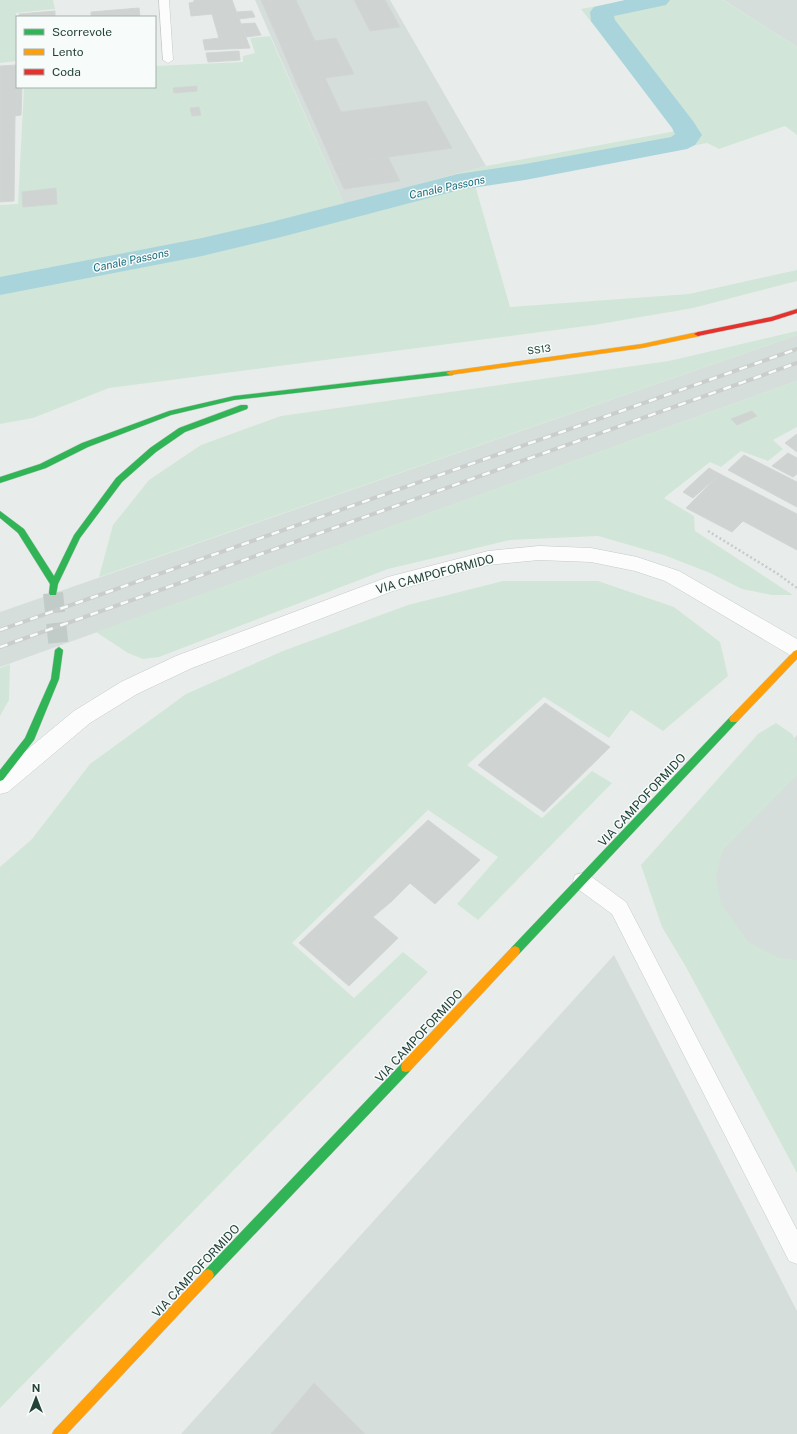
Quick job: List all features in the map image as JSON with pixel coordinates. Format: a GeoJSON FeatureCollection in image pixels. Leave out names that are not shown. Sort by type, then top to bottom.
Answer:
{"type":"FeatureCollection","features":[{"type":"Feature","properties":{"kind":"main road","name":"SS13"},"geometry":{"type":"LineString","coordinates":[[0,480],[43,466],[85,445],[169,413],[234,398],[472,370],[642,346],[772,319],[797,311]]}},
{"type":"Feature","properties":{"kind":"main road","name":"SS13"},"geometry":{"type":"LineString","coordinates":[[0,514],[21,531],[54,588],[77,537],[119,480],[153,450],[182,430],[282,392]]}},
{"type":"Feature","properties":{"kind":"main road"},"geometry":{"type":"LineString","coordinates":[[0,777],[29,740],[55,679],[59,650]]}},
{"type":"Feature","properties":{"kind":"main road","name":"VIA CAMPOFORMIDO"},"geometry":{"type":"LineString","coordinates":[[58,1434],[797,654]]}},
{"type":"Feature","properties":{"kind":"street","name":"VIA CAMPOFORMIDO"},"geometry":{"type":"LineString","coordinates":[[0,785],[82,717],[129,688],[184,662],[388,585],[488,558],[539,553],[591,555],[636,564],[672,576],[797,649]]}},
{"type":"Feature","properties":{"kind":"lane"},"geometry":{"type":"LineString","coordinates":[[164,0],[168,60]]}},
{"type":"Feature","properties":{"kind":"lane"},"geometry":{"type":"LineString","coordinates":[[582,881],[619,908],[797,1253]]}},
{"type":"Feature","properties":{"kind":"path"},"geometry":{"type":"LineString","coordinates":[[708,531],[778,574],[797,588]]}},
{"type":"Feature","properties":{"kind":"shaded area"},"geometry":{"type":"Polygon","coordinates":[[[255,0],[390,0],[486,166],[344,204],[255,0]]]}},
{"type":"Feature","properties":{"kind":"shaded area"},"geometry":{"type":"Polygon","coordinates":[[[723,0],[797,0],[797,47],[725,1],[723,0]]]}},
{"type":"Feature","properties":{"kind":"shaded area"},"geometry":{"type":"Polygon","coordinates":[[[797,335],[797,381],[0,667],[0,612],[797,335]]]}},
{"type":"Feature","properties":{"kind":"shaded area"},"geometry":{"type":"Polygon","coordinates":[[[797,735],[797,1106],[658,892],[797,735]]]}},
{"type":"Feature","properties":{"kind":"shaded area"},"geometry":{"type":"Polygon","coordinates":[[[614,955],[797,1311],[797,1434],[181,1434],[614,955]]]}},
{"type":"Feature","properties":{"kind":"green space"},"geometry":{"type":"Polygon","coordinates":[[[0,0],[53,0],[55,9],[16,13],[16,61],[0,63],[0,0]]]}},
{"type":"Feature","properties":{"kind":"green space"},"geometry":{"type":"Polygon","coordinates":[[[629,0],[723,0],[797,47],[797,135],[785,126],[719,149],[707,143],[475,185],[510,307],[689,294],[797,270],[797,281],[693,308],[594,325],[109,388],[33,418],[0,424],[0,205],[18,204],[24,88],[156,88],[156,66],[243,62],[243,56],[255,53],[250,38],[270,36],[344,204],[486,166],[676,131],[581,9],[629,0]]]}},
{"type":"Feature","properties":{"kind":"green space"},"geometry":{"type":"Polygon","coordinates":[[[797,331],[797,335],[99,577],[113,525],[149,480],[201,445],[281,416],[669,361],[797,331]]]}},
{"type":"Feature","properties":{"kind":"green space"},"geometry":{"type":"Polygon","coordinates":[[[797,381],[797,427],[773,440],[783,449],[768,461],[741,451],[721,467],[710,462],[664,498],[694,516],[695,531],[793,595],[772,595],[742,589],[710,573],[664,555],[598,536],[510,540],[388,569],[159,657],[143,659],[128,653],[96,632],[797,381]]]}},
{"type":"Feature","properties":{"kind":"green space"},"geometry":{"type":"Polygon","coordinates":[[[503,581],[598,581],[674,607],[720,642],[728,676],[663,731],[631,710],[609,738],[544,697],[467,765],[542,818],[592,771],[612,783],[478,920],[457,904],[498,857],[428,810],[292,943],[354,998],[403,952],[428,972],[0,1408],[0,867],[32,839],[90,764],[186,694],[283,651],[408,605],[503,581]]]}},
{"type":"Feature","properties":{"kind":"green space"},"geometry":{"type":"Polygon","coordinates":[[[10,664],[9,700],[0,716],[0,668],[10,664]]]}},
{"type":"Feature","properties":{"kind":"green space"},"geometry":{"type":"Polygon","coordinates":[[[776,723],[792,734],[797,743],[797,775],[722,851],[716,877],[721,904],[748,942],[779,958],[797,960],[797,1173],[686,967],[662,927],[641,865],[758,734],[776,723]]]}},
{"type":"Feature","properties":{"kind":"building"},"geometry":{"type":"Polygon","coordinates":[[[194,0],[232,0],[250,48],[205,50],[203,40],[219,38],[212,14],[191,16],[189,3],[194,2],[194,0]]]}},
{"type":"Feature","properties":{"kind":"building"},"geometry":{"type":"Polygon","coordinates":[[[261,0],[296,0],[315,41],[281,46],[261,0]]]}},
{"type":"Feature","properties":{"kind":"building"},"geometry":{"type":"Polygon","coordinates":[[[354,0],[385,0],[400,27],[370,31],[354,0]]]}},
{"type":"Feature","properties":{"kind":"building"},"geometry":{"type":"Polygon","coordinates":[[[139,8],[140,16],[91,16],[91,12],[139,8]]]}},
{"type":"Feature","properties":{"kind":"building"},"geometry":{"type":"Polygon","coordinates":[[[55,11],[55,16],[19,16],[19,14],[55,11]]]}},
{"type":"Feature","properties":{"kind":"building"},"geometry":{"type":"Polygon","coordinates":[[[252,11],[255,17],[239,19],[237,12],[252,11]]]}},
{"type":"Feature","properties":{"kind":"building"},"geometry":{"type":"Polygon","coordinates":[[[255,23],[261,35],[246,37],[241,24],[255,23]]]}},
{"type":"Feature","properties":{"kind":"building"},"geometry":{"type":"Polygon","coordinates":[[[336,38],[354,74],[296,82],[281,46],[336,38]]]}},
{"type":"Feature","properties":{"kind":"building"},"geometry":{"type":"Polygon","coordinates":[[[239,51],[240,60],[208,62],[206,53],[239,51]]]}},
{"type":"Feature","properties":{"kind":"building"},"geometry":{"type":"Polygon","coordinates":[[[16,65],[16,88],[22,88],[21,115],[15,116],[14,201],[0,202],[0,66],[16,65]]]}},
{"type":"Feature","properties":{"kind":"building"},"geometry":{"type":"Polygon","coordinates":[[[325,78],[350,131],[320,135],[296,82],[325,78]]]}},
{"type":"Feature","properties":{"kind":"building"},"geometry":{"type":"Polygon","coordinates":[[[197,86],[197,91],[174,93],[173,88],[197,86]]]}},
{"type":"Feature","properties":{"kind":"building"},"geometry":{"type":"Polygon","coordinates":[[[426,101],[452,148],[333,165],[320,135],[350,131],[341,112],[426,101]]]}},
{"type":"Feature","properties":{"kind":"building"},"geometry":{"type":"Polygon","coordinates":[[[199,107],[201,115],[192,116],[190,108],[199,107]]]}},
{"type":"Feature","properties":{"kind":"building"},"geometry":{"type":"Polygon","coordinates":[[[388,157],[400,181],[344,189],[333,165],[388,157]]]}},
{"type":"Feature","properties":{"kind":"building"},"geometry":{"type":"Polygon","coordinates":[[[56,188],[57,204],[23,207],[22,192],[56,188]]]}},
{"type":"Feature","properties":{"kind":"building"},"geometry":{"type":"Polygon","coordinates":[[[752,411],[757,416],[737,425],[731,419],[752,411]]]}},
{"type":"Feature","properties":{"kind":"building"},"geometry":{"type":"Polygon","coordinates":[[[797,434],[797,452],[785,443],[797,434]]]}},
{"type":"Feature","properties":{"kind":"building"},"geometry":{"type":"Polygon","coordinates":[[[788,453],[797,458],[797,474],[793,477],[772,466],[788,453]]]}},
{"type":"Feature","properties":{"kind":"building"},"geometry":{"type":"Polygon","coordinates":[[[744,455],[797,482],[797,507],[728,470],[744,455]]]}},
{"type":"Feature","properties":{"kind":"building"},"geometry":{"type":"Polygon","coordinates":[[[709,468],[720,474],[693,498],[683,492],[709,468]]]}},
{"type":"Feature","properties":{"kind":"building"},"geometry":{"type":"Polygon","coordinates":[[[720,474],[797,514],[797,550],[743,521],[732,532],[686,508],[720,474]]]}},
{"type":"Feature","properties":{"kind":"building"},"geometry":{"type":"Polygon","coordinates":[[[545,703],[610,747],[544,812],[478,765],[545,703]]]}},
{"type":"Feature","properties":{"kind":"building"},"geometry":{"type":"Polygon","coordinates":[[[428,820],[480,860],[435,904],[410,883],[392,901],[365,880],[428,820]]]}},
{"type":"Feature","properties":{"kind":"building"},"geometry":{"type":"Polygon","coordinates":[[[365,880],[392,901],[373,917],[398,938],[349,986],[299,943],[365,880]]]}},
{"type":"Feature","properties":{"kind":"building"},"geometry":{"type":"Polygon","coordinates":[[[314,1383],[365,1434],[271,1434],[314,1383]]]}},
{"type":"Feature","properties":{"kind":"waterway","name":"Canale Passons"},"geometry":{"type":"LineString","coordinates":[[0,286],[202,247],[275,230],[458,182],[525,172],[678,143],[686,139],[689,135],[684,126],[603,21],[602,12],[658,0]]}},
{"type":"Feature","properties":{"kind":"tunnel"},"geometry":{"type":"LineString","coordinates":[[53,593],[59,650]]}},
{"type":"Feature","properties":{"kind":"railway"},"geometry":{"type":"LineString","coordinates":[[0,630],[797,349]]}},
{"type":"Feature","properties":{"kind":"railway"},"geometry":{"type":"LineString","coordinates":[[0,647],[797,363]]}},
{"type":"Feature","properties":{"kind":"traffic: fast"},"geometry":{"type":"LineString","coordinates":[[0,480],[43,466],[85,445],[169,413],[234,398],[450,373]]}},
{"type":"Feature","properties":{"kind":"traffic: fast"},"geometry":{"type":"LineString","coordinates":[[54,584],[77,537],[119,480],[153,450],[182,430],[244,407]]}},
{"type":"Feature","properties":{"kind":"traffic: fast"},"geometry":{"type":"LineString","coordinates":[[0,514],[21,531],[54,584],[53,593]]}},
{"type":"Feature","properties":{"kind":"traffic: fast"},"geometry":{"type":"LineString","coordinates":[[0,777],[29,740],[55,679],[59,650]]}},
{"type":"Feature","properties":{"kind":"traffic: fast"},"geometry":{"type":"LineString","coordinates":[[515,951],[734,719]]}},
{"type":"Feature","properties":{"kind":"traffic: fast"},"geometry":{"type":"LineString","coordinates":[[208,1275],[406,1067]]}},
{"type":"Feature","properties":{"kind":"traffic: slow"},"geometry":{"type":"LineString","coordinates":[[450,373],[642,346],[698,334]]}},
{"type":"Feature","properties":{"kind":"traffic: slow"},"geometry":{"type":"LineString","coordinates":[[734,719],[797,653]]}},
{"type":"Feature","properties":{"kind":"traffic: slow"},"geometry":{"type":"LineString","coordinates":[[406,1067],[515,951]]}},
{"type":"Feature","properties":{"kind":"traffic: slow"},"geometry":{"type":"LineString","coordinates":[[58,1434],[208,1275]]}},
{"type":"Feature","properties":{"kind":"traffic: jam"},"geometry":{"type":"LineString","coordinates":[[698,334],[772,319],[797,311]]}}]}
